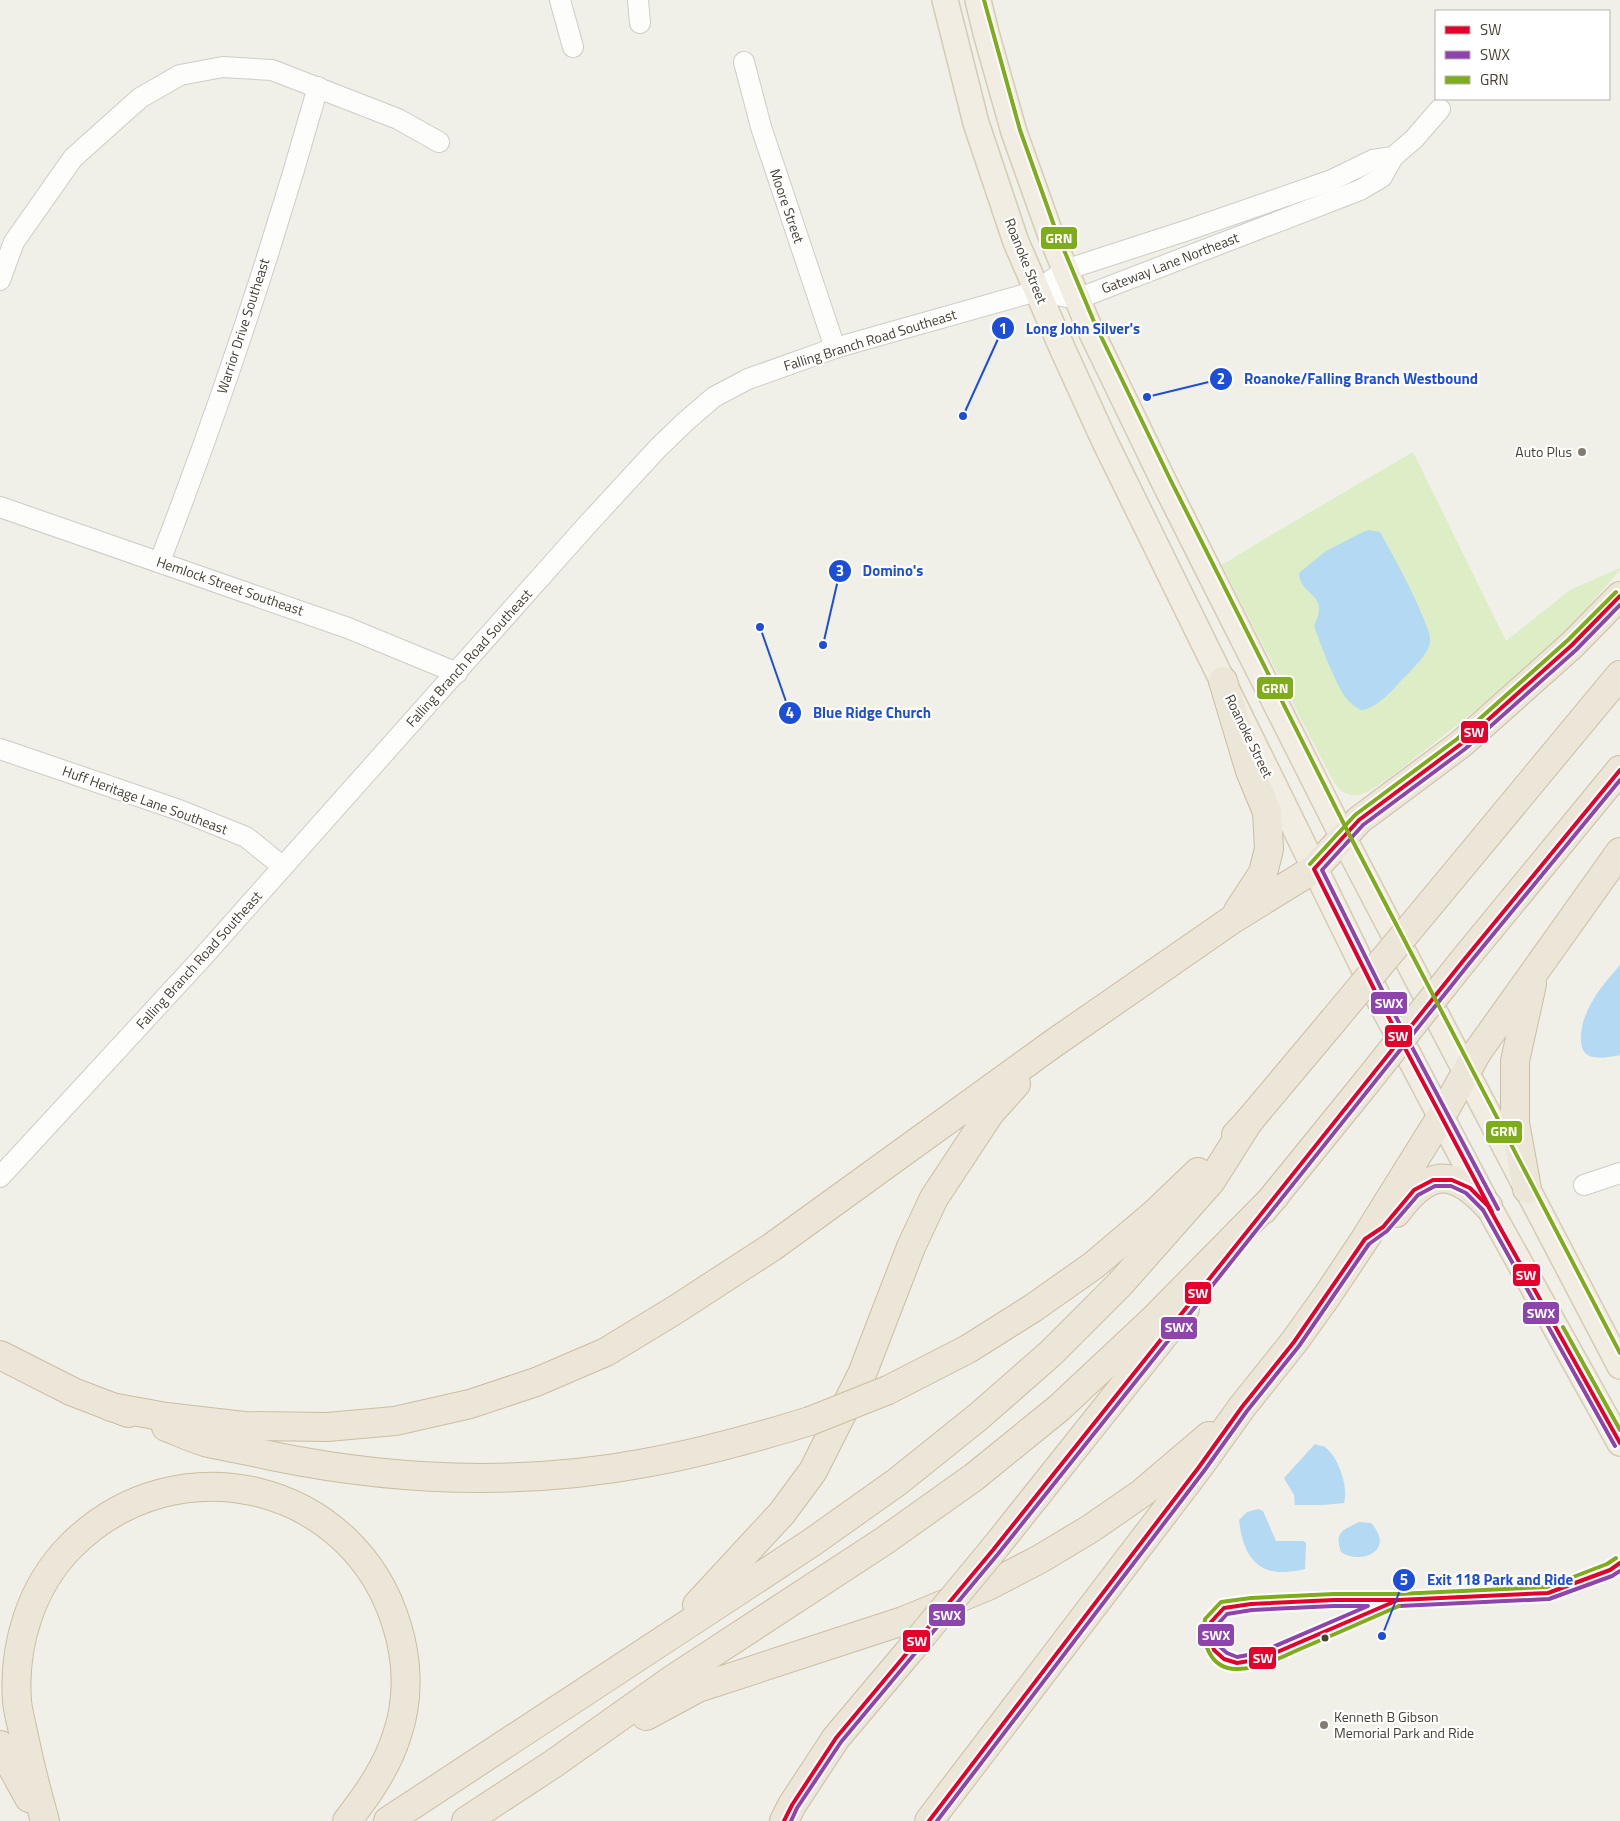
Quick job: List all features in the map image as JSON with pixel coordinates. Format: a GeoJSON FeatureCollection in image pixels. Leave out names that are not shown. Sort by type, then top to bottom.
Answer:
{"type":"FeatureCollection","features":[{"type":"Feature","properties":{"kind":"highway"},"geometry":{"type":"LineString","coordinates":[[110,1407],[244,1426],[327,1427],[395,1421],[470,1404],[536,1382],[606,1352],[675,1310],[772,1246],[1054,1043],[1233,919],[1314,869],[1359,820],[1461,744],[1572,645],[1620,596]]}},
{"type":"Feature","properties":{"kind":"highway"},"geometry":{"type":"LineString","coordinates":[[0,1355],[66,1388],[110,1407],[204,1442],[321,1466],[420,1476],[504,1478],[644,1464],[730,1445],[810,1421],[888,1390],[968,1349],[1033,1308],[1094,1265],[1153,1215],[1249,1122],[1620,675]]}},
{"type":"Feature","properties":{"kind":"highway"},"geometry":{"type":"LineString","coordinates":[[1223,681],[1250,770],[1267,812],[1269,849],[1263,873],[1233,919]]}},
{"type":"Feature","properties":{"kind":"highway"},"geometry":{"type":"LineString","coordinates":[[784,1821],[792,1805],[836,1738],[993,1550],[1463,961],[1620,770]]}},
{"type":"Feature","properties":{"kind":"highway"},"geometry":{"type":"LineString","coordinates":[[929,1821],[1199,1467],[1242,1407],[1294,1342],[1365,1239],[1441,1117],[1478,1051],[1620,852]]}},
{"type":"Feature","properties":{"kind":"highway"},"geometry":{"type":"LineString","coordinates":[[1527,1189],[1515,1122],[1515,1061],[1536,968]]}},
{"type":"Feature","properties":{"kind":"highway"},"geometry":{"type":"LineString","coordinates":[[657,1644],[709,1594],[782,1513],[813,1470],[862,1374],[911,1247],[934,1198],[990,1113],[1054,1043]]}},
{"type":"Feature","properties":{"kind":"highway"},"geometry":{"type":"LineString","coordinates":[[388,1821],[811,1544],[897,1482],[978,1417],[1052,1353],[1120,1284],[1211,1181],[1249,1122]]}},
{"type":"Feature","properties":{"kind":"highway"},"geometry":{"type":"LineString","coordinates":[[1365,1239],[1383,1227],[1414,1190],[1434,1180],[1443,1179],[1459,1182],[1470,1188],[1488,1206]]}},
{"type":"Feature","properties":{"kind":"highway"},"geometry":{"type":"LineString","coordinates":[[466,1821],[553,1764],[673,1679],[884,1541],[974,1477],[1066,1401],[1153,1320],[1275,1196]]}},
{"type":"Feature","properties":{"kind":"highway"},"geometry":{"type":"LineString","coordinates":[[553,1764],[698,1688],[903,1621],[997,1582],[1090,1529],[1135,1498],[1242,1407]]}},
{"type":"Feature","properties":{"kind":"highway"},"geometry":{"type":"LineString","coordinates":[[45,1821],[17,1702],[18,1666],[24,1630],[37,1592],[58,1559],[81,1536],[105,1517],[136,1501],[168,1490],[195,1488],[249,1490],[275,1498],[303,1510],[330,1526],[355,1549],[375,1576],[391,1606],[405,1658],[406,1677],[403,1710],[398,1733],[380,1775],[347,1821]]}},
{"type":"Feature","properties":{"kind":"highway"},"geometry":{"type":"LineString","coordinates":[[0,1745],[41,1821]]}},
{"type":"Feature","properties":{"kind":"main road","name":"Roanoke Street"},"geometry":{"type":"LineString","coordinates":[[944,0],[976,123],[1016,242],[1105,442],[1381,1003],[1488,1206],[1620,1442]]}},
{"type":"Feature","properties":{"kind":"main road"},"geometry":{"type":"LineString","coordinates":[[978,0],[1014,132],[1076,299],[1168,490],[1343,837],[1620,1366]]}},
{"type":"Feature","properties":{"kind":"main road"},"geometry":{"type":"LineString","coordinates":[[1586,1380],[1603,1392],[1620,1414]]}},
{"type":"Feature","properties":{"kind":"street"},"geometry":{"type":"LineString","coordinates":[[560,0],[573,47]]}},
{"type":"Feature","properties":{"kind":"street"},"geometry":{"type":"LineString","coordinates":[[638,0],[640,24]]}},
{"type":"Feature","properties":{"kind":"street","name":"Moore Street"},"geometry":{"type":"LineString","coordinates":[[744,62],[761,127],[835,348]]}},
{"type":"Feature","properties":{"kind":"street"},"geometry":{"type":"LineString","coordinates":[[0,280],[14,242],[73,158],[140,98],[180,75],[223,67],[272,70],[398,119],[439,142]]}},
{"type":"Feature","properties":{"kind":"street","name":"Warrior Drive Southeast"},"geometry":{"type":"LineString","coordinates":[[160,562],[196,469],[290,187],[318,87]]}},
{"type":"Feature","properties":{"kind":"street","name":"Gateway Lane Northeast"},"geometry":{"type":"LineString","coordinates":[[1076,299],[1360,190],[1382,178],[1393,157],[1414,139],[1440,109]]}},
{"type":"Feature","properties":{"kind":"street","name":"Gateway Lane Northeast"},"geometry":{"type":"LineString","coordinates":[[1037,291],[1065,270],[1332,180],[1372,160],[1393,157]]}},
{"type":"Feature","properties":{"kind":"street"},"geometry":{"type":"LineString","coordinates":[[1037,291],[1076,299]]}},
{"type":"Feature","properties":{"kind":"street","name":"Falling Branch Road Southeast"},"geometry":{"type":"LineString","coordinates":[[0,1177],[201,959],[587,525],[684,422],[714,397],[748,379],[835,348],[1037,291]]}},
{"type":"Feature","properties":{"kind":"street","name":"Hemlock Street Southeast"},"geometry":{"type":"LineString","coordinates":[[0,507],[348,628],[457,673]]}},
{"type":"Feature","properties":{"kind":"street","name":"Huff Heritage Lane Southeast"},"geometry":{"type":"LineString","coordinates":[[0,749],[179,810],[246,837],[282,866]]}},
{"type":"Feature","properties":{"kind":"street"},"geometry":{"type":"LineString","coordinates":[[1584,1185],[1620,1173]]}},
{"type":"Feature","properties":{"kind":"green space"},"geometry":{"type":"Polygon","coordinates":[[[1413,452],[1506,641],[1570,590],[1620,568],[1620,570],[1564,633],[1494,695],[1408,764],[1381,783],[1364,793],[1350,795],[1346,794],[1333,781],[1222,565],[1413,452]]]}},
{"type":"Feature","properties":{"kind":"water"},"geometry":{"type":"Polygon","coordinates":[[[1369,530],[1380,532],[1415,599],[1428,629],[1430,639],[1429,646],[1422,658],[1391,692],[1372,707],[1361,710],[1346,698],[1332,673],[1314,626],[1319,606],[1316,599],[1304,587],[1299,573],[1326,551],[1369,530]]]}},
{"type":"Feature","properties":{"kind":"water"},"geometry":{"type":"Polygon","coordinates":[[[1620,965],[1620,1055],[1601,1058],[1589,1056],[1582,1047],[1581,1040],[1584,1019],[1593,999],[1620,965]]]}},
{"type":"Feature","properties":{"kind":"water"},"geometry":{"type":"Polygon","coordinates":[[[1315,1444],[1323,1446],[1328,1450],[1338,1464],[1344,1480],[1344,1503],[1295,1505],[1294,1495],[1284,1478],[1315,1444]]]}},
{"type":"Feature","properties":{"kind":"water"},"geometry":{"type":"Polygon","coordinates":[[[1258,1509],[1263,1511],[1276,1541],[1303,1541],[1306,1543],[1305,1569],[1285,1572],[1265,1569],[1251,1557],[1243,1540],[1239,1520],[1247,1512],[1258,1509]]]}},
{"type":"Feature","properties":{"kind":"water"},"geometry":{"type":"Polygon","coordinates":[[[1359,1522],[1371,1523],[1378,1533],[1380,1542],[1378,1548],[1372,1553],[1365,1556],[1349,1556],[1341,1552],[1339,1536],[1341,1532],[1359,1522]]]}},
{"type":"Feature","properties":{"kind":"transit line","name":"GRN"},"geometry":{"type":"LineString","coordinates":[[984,0],[1020,130],[1056,231],[1095,324],[1170,479],[1349,834],[1620,1353]]}},
{"type":"Feature","properties":{"kind":"transit line","name":"GRN"},"geometry":{"type":"LineString","coordinates":[[1310,864],[1355,815],[1457,739],[1568,640],[1616,592]]}},
{"type":"Feature","properties":{"kind":"transit line","name":"SW"},"geometry":{"type":"LineString","coordinates":[[1492,1212],[1381,1003],[1314,869],[1359,820],[1461,744],[1572,645],[1620,596]]}},
{"type":"Feature","properties":{"kind":"transit line","name":"SWX"},"geometry":{"type":"LineString","coordinates":[[1498,1209],[1387,1000],[1322,870],[1363,825],[1465,749],[1576,650],[1620,605]]}},
{"type":"Feature","properties":{"kind":"transit line","name":"SW"},"geometry":{"type":"LineString","coordinates":[[784,1821],[792,1805],[836,1738],[993,1550],[1463,961],[1620,770]]}},
{"type":"Feature","properties":{"kind":"transit line","name":"SWX"},"geometry":{"type":"LineString","coordinates":[[791,1821],[797,1808],[841,1742],[998,1554],[1468,965],[1620,780]]}},
{"type":"Feature","properties":{"kind":"transit line","name":"SW"},"geometry":{"type":"LineString","coordinates":[[929,1821],[1199,1467],[1242,1407],[1294,1342],[1365,1239],[1383,1227],[1414,1190],[1433,1180],[1452,1180],[1470,1188],[1488,1206],[1620,1443]]}},
{"type":"Feature","properties":{"kind":"transit line","name":"SWX"},"geometry":{"type":"LineString","coordinates":[[937,1821],[1204,1471],[1247,1411],[1299,1346],[1369,1244],[1387,1231],[1418,1195],[1435,1186],[1451,1186],[1466,1193],[1483,1210],[1615,1446]]}},
{"type":"Feature","properties":{"kind":"transit line","name":"GRN"},"geometry":{"type":"LineString","coordinates":[[1563,1327],[1620,1430]]}},
{"type":"Feature","properties":{"kind":"transit line","name":"GRN"},"geometry":{"type":"LineString","coordinates":[[1399,1606],[1256,1667],[1238,1669],[1220,1665],[1214,1660],[1206,1645],[1205,1619],[1221,1602],[1251,1598],[1334,1594],[1398,1594],[1547,1587],[1607,1564],[1616,1558]]}},
{"type":"Feature","properties":{"kind":"transit line","name":"SW"},"geometry":{"type":"LineString","coordinates":[[1398,1600],[1548,1593],[1610,1570],[1620,1563]]}},
{"type":"Feature","properties":{"kind":"transit line","name":"SWX"},"geometry":{"type":"LineString","coordinates":[[1399,1606],[1549,1599],[1612,1576],[1620,1571]]}},
{"type":"Feature","properties":{"kind":"transit line","name":"SW"},"geometry":{"type":"LineString","coordinates":[[1334,1600],[1398,1600],[1261,1659],[1237,1663],[1224,1659],[1214,1650],[1210,1638],[1211,1622],[1224,1608],[1251,1604],[1334,1600]]}},
{"type":"Feature","properties":{"kind":"transit line","name":"SWX"},"geometry":{"type":"LineString","coordinates":[[1334,1606],[1368,1606],[1259,1653],[1237,1657],[1227,1653],[1219,1646],[1216,1637],[1217,1625],[1227,1614],[1252,1610],[1334,1606]]}},
{"type":"Feature","properties":{"kind":"place","name":"Roanoke/Falling Branch Westbound"},"geometry":{"type":"Point","coordinates":[1147,397]}},
{"type":"Feature","properties":{"kind":"place","name":"Long John Silver's"},"geometry":{"type":"Point","coordinates":[963,416]}},
{"type":"Feature","properties":{"kind":"place","name":"Auto Plus"},"geometry":{"type":"Point","coordinates":[1582,452]}},
{"type":"Feature","properties":{"kind":"place","name":"Blue Ridge Church"},"geometry":{"type":"Point","coordinates":[760,627]}},
{"type":"Feature","properties":{"kind":"place","name":"Domino's"},"geometry":{"type":"Point","coordinates":[823,645]}},
{"type":"Feature","properties":{"kind":"place","name":"Exit 118 Park and Ride"},"geometry":{"type":"Point","coordinates":[1382,1636]}},
{"type":"Feature","properties":{"kind":"place","name":"Kenneth B Gibson Memorial Park and Ride"},"geometry":{"type":"Point","coordinates":[1324,1725]}}]}
